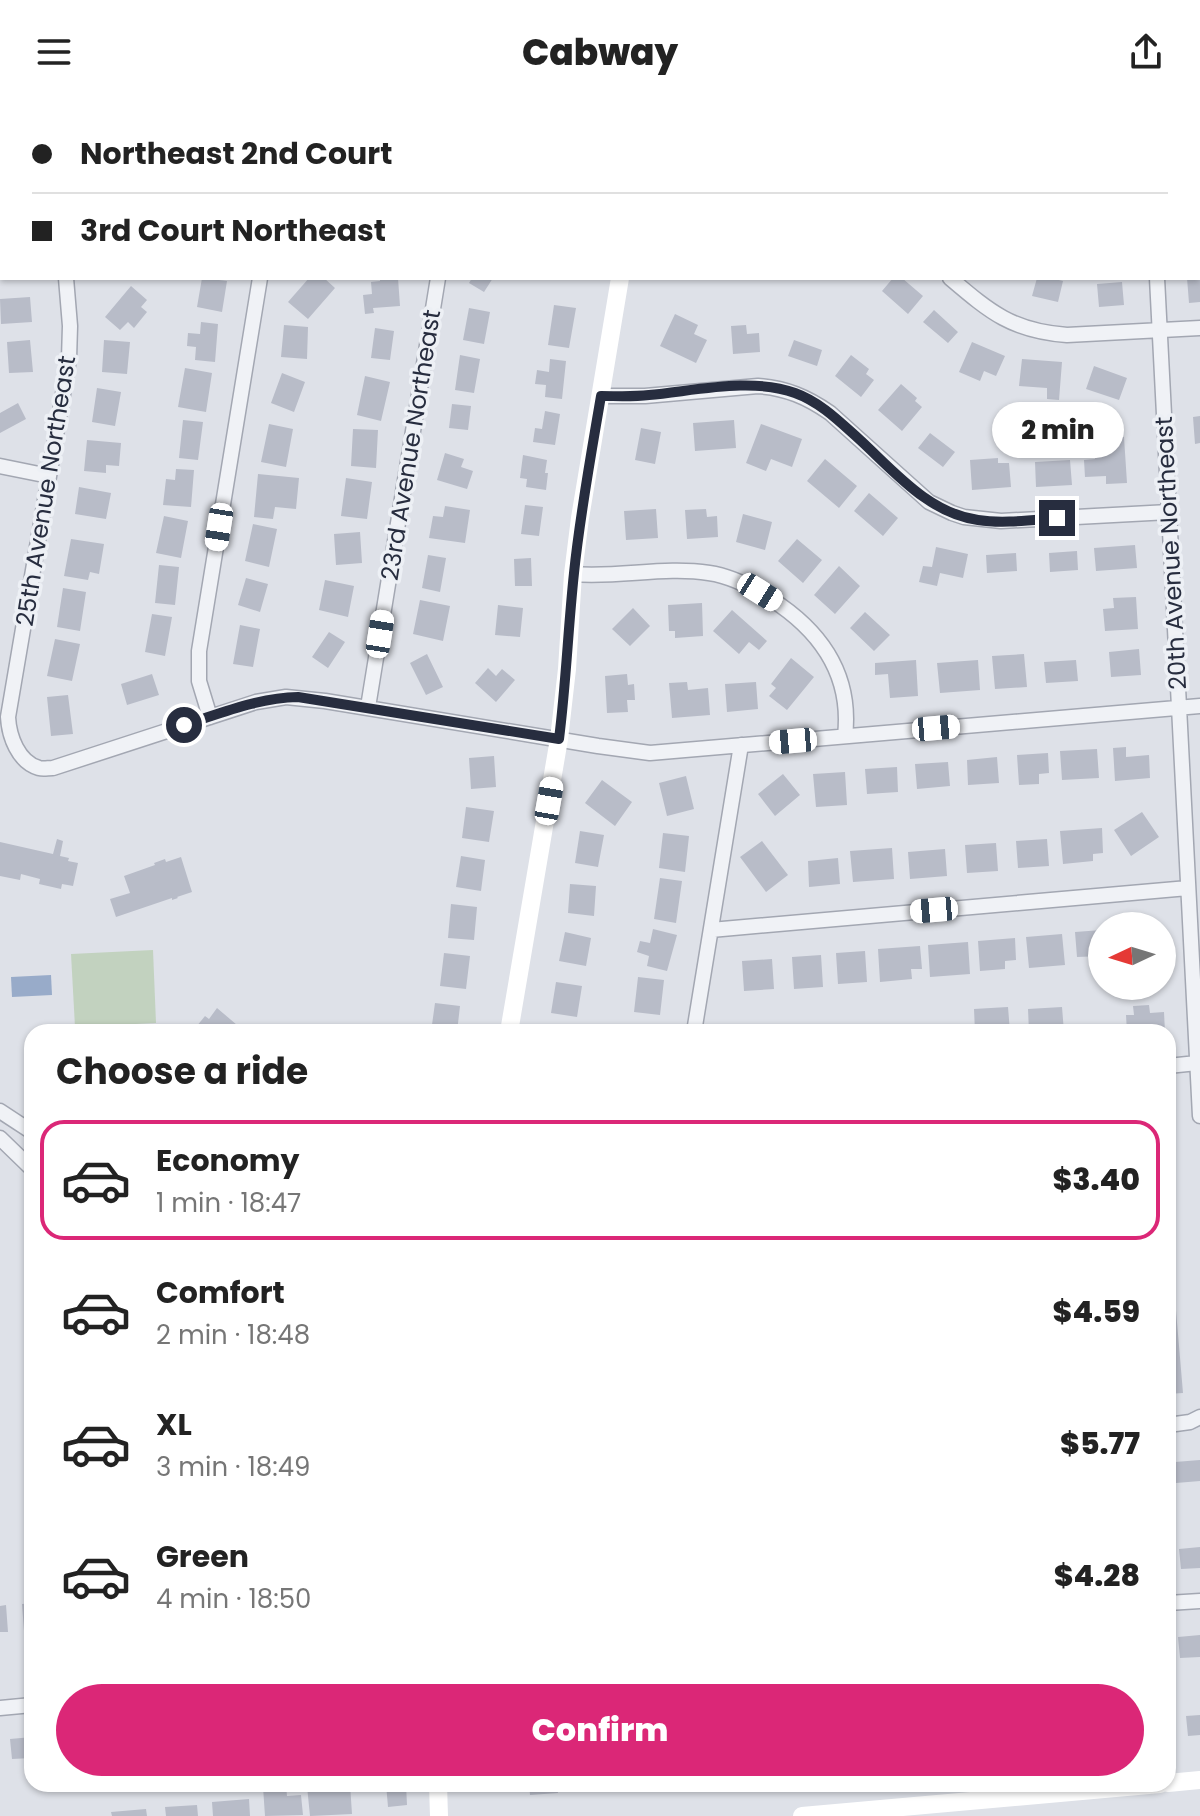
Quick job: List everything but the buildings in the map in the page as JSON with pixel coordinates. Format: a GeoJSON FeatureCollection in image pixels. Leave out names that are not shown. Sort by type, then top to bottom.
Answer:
{"type":"FeatureCollection","features":[{"type":"Feature","properties":{"kind":"main road"},"geometry":{"type":"LineString","coordinates":[[510,1024],[559,739],[580,518],[620,280]]}},
{"type":"Feature","properties":{"kind":"main road"},"geometry":{"type":"LineString","coordinates":[[1176,1782],[1200,1780]]}},
{"type":"Feature","properties":{"kind":"main road"},"geometry":{"type":"LineString","coordinates":[[438,1792],[439,1816]]}},
{"type":"Feature","properties":{"kind":"main road"},"geometry":{"type":"LineString","coordinates":[[802,1816],[1070,1792]]}},
{"type":"Feature","properties":{"kind":"street","name":"25th Avenue Northeast"},"geometry":{"type":"LineString","coordinates":[[66,280],[69,359],[8,717],[9,734],[26,761],[38,767],[53,768],[210,717]]}},
{"type":"Feature","properties":{"kind":"street"},"geometry":{"type":"LineString","coordinates":[[260,280],[199,651],[199,681],[210,717],[274,698],[298,697],[650,753],[1200,706]]}},
{"type":"Feature","properties":{"kind":"street","name":"23rd Avenue Northeast"},"geometry":{"type":"LineString","coordinates":[[368,707],[438,280]]}},
{"type":"Feature","properties":{"kind":"street"},"geometry":{"type":"LineString","coordinates":[[952,280],[995,314],[1025,328],[1046,333],[1067,335],[1200,328]]}},
{"type":"Feature","properties":{"kind":"street","name":"20th Avenue Northeast"},"geometry":{"type":"LineString","coordinates":[[1157,280],[1200,1116]]}},
{"type":"Feature","properties":{"kind":"street"},"geometry":{"type":"LineString","coordinates":[[601,396],[645,396],[758,386],[795,393],[830,413],[929,502],[976,520],[1169,512]]}},
{"type":"Feature","properties":{"kind":"street"},"geometry":{"type":"LineString","coordinates":[[0,466],[49,476]]}},
{"type":"Feature","properties":{"kind":"street"},"geometry":{"type":"LineString","coordinates":[[573,574],[600,576],[678,570],[711,573],[760,592],[804,624],[832,660],[845,699],[845,736]]}},
{"type":"Feature","properties":{"kind":"street"},"geometry":{"type":"LineString","coordinates":[[695,1024],[741,745]]}},
{"type":"Feature","properties":{"kind":"street"},"geometry":{"type":"LineString","coordinates":[[711,930],[1188,888]]}},
{"type":"Feature","properties":{"kind":"street"},"geometry":{"type":"LineString","coordinates":[[1176,1065],[1197,1063]]}},
{"type":"Feature","properties":{"kind":"street"},"geometry":{"type":"LineString","coordinates":[[0,1111],[24,1127]]}},
{"type":"Feature","properties":{"kind":"street"},"geometry":{"type":"LineString","coordinates":[[0,1138],[24,1161]]}},
{"type":"Feature","properties":{"kind":"street"},"geometry":{"type":"LineString","coordinates":[[1176,1424],[1200,1417]]}},
{"type":"Feature","properties":{"kind":"street"},"geometry":{"type":"LineString","coordinates":[[1176,1602],[1200,1601]]}},
{"type":"Feature","properties":{"kind":"street"},"geometry":{"type":"LineString","coordinates":[[0,1708],[24,1706]]}},
{"type":"Feature","properties":{"kind":"green space"},"geometry":{"type":"Polygon","coordinates":[[[153,950],[156,1023],[75,1024],[71,954],[153,950]]]}},
{"type":"Feature","properties":{"kind":"water"},"geometry":{"type":"Polygon","coordinates":[[[51,975],[52,995],[12,997],[11,977],[51,975]]]}},
{"type":"Feature","properties":{"kind":"route"},"geometry":{"type":"LineString","coordinates":[[184,725],[256,702],[298,697],[559,739],[573,574],[601,396],[645,396],[730,387],[770,386],[783,389],[806,398],[830,413],[915,491],[940,508],[987,521],[1057,518]]}}]}
